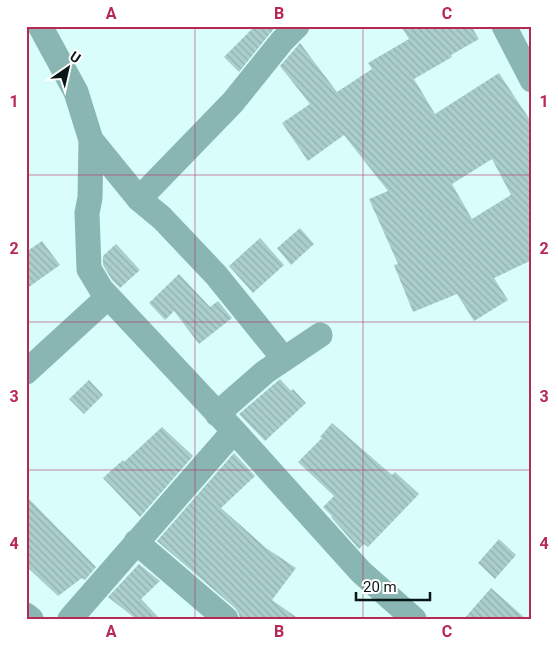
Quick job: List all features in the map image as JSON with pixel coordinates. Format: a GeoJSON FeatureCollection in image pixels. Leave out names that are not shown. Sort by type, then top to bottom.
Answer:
{"type":"FeatureCollection","features":[{"type":"Feature","properties":{"kind":"street"},"geometry":{"type":"LineString","coordinates":[[40,26],[76,92],[91,140],[90,198],[87,213],[89,269],[108,297],[226,422],[361,572],[414,619]]}},
{"type":"Feature","properties":{"kind":"street"},"geometry":{"type":"LineString","coordinates":[[139,199],[233,102],[282,41],[297,26]]}},
{"type":"Feature","properties":{"kind":"street"},"geometry":{"type":"LineString","coordinates":[[504,26],[532,80]]}},
{"type":"Feature","properties":{"kind":"street"},"geometry":{"type":"LineString","coordinates":[[91,140],[139,199],[162,218],[216,275],[284,359]]}},
{"type":"Feature","properties":{"kind":"street"},"geometry":{"type":"LineString","coordinates":[[26,372],[108,297]]}},
{"type":"Feature","properties":{"kind":"street"},"geometry":{"type":"LineString","coordinates":[[70,619],[136,542],[265,372],[320,335]]}},
{"type":"Feature","properties":{"kind":"street"},"geometry":{"type":"LineString","coordinates":[[136,542],[226,619]]}},
{"type":"Feature","properties":{"kind":"street"},"geometry":{"type":"LineString","coordinates":[[26,615],[30,619]]}},
{"type":"Feature","properties":{"kind":"building"},"geometry":{"type":"Polygon","coordinates":[[[255,26],[276,26],[239,72],[224,57],[255,26]]]}},
{"type":"Feature","properties":{"kind":"building"},"geometry":{"type":"Polygon","coordinates":[[[401,26],[471,26],[479,39],[414,79],[435,114],[499,73],[532,123],[532,260],[494,278],[508,300],[474,321],[457,294],[413,312],[394,265],[398,264],[369,199],[388,191],[344,135],[308,161],[282,123],[310,104],[280,66],[300,43],[337,92],[372,69],[368,63],[409,39],[401,26]],[[492,159],[452,184],[472,219],[511,195],[492,159]]]}},
{"type":"Feature","properties":{"kind":"building"},"geometry":{"type":"Polygon","coordinates":[[[300,228],[314,244],[291,265],[277,248],[300,228]]]}},
{"type":"Feature","properties":{"kind":"building"},"geometry":{"type":"Polygon","coordinates":[[[260,238],[284,265],[253,293],[229,266],[260,238]]]}},
{"type":"Feature","properties":{"kind":"building"},"geometry":{"type":"Polygon","coordinates":[[[42,241],[60,265],[26,289],[26,252],[42,241]]]}},
{"type":"Feature","properties":{"kind":"building"},"geometry":{"type":"Polygon","coordinates":[[[116,244],[140,270],[120,288],[112,280],[103,265],[103,256],[116,244]]]}},
{"type":"Feature","properties":{"kind":"building"},"geometry":{"type":"Polygon","coordinates":[[[179,274],[210,307],[218,301],[232,318],[199,344],[174,311],[165,320],[149,303],[179,274]]]}},
{"type":"Feature","properties":{"kind":"building"},"geometry":{"type":"Polygon","coordinates":[[[280,379],[306,403],[265,441],[239,414],[280,379]]]}},
{"type":"Feature","properties":{"kind":"building"},"geometry":{"type":"Polygon","coordinates":[[[89,380],[103,395],[84,414],[69,399],[89,380]]]}},
{"type":"Feature","properties":{"kind":"building"},"geometry":{"type":"Polygon","coordinates":[[[332,423],[392,475],[395,472],[419,494],[368,547],[364,544],[359,549],[331,517],[323,507],[334,496],[298,462],[322,438],[320,437],[332,423]]]}},
{"type":"Feature","properties":{"kind":"building"},"geometry":{"type":"Polygon","coordinates":[[[162,427],[193,456],[140,517],[103,478],[123,460],[124,462],[162,427]]]}},
{"type":"Feature","properties":{"kind":"building"},"geometry":{"type":"Polygon","coordinates":[[[234,453],[255,476],[221,508],[266,548],[296,568],[272,600],[299,619],[240,619],[235,608],[157,541],[234,453]]]}},
{"type":"Feature","properties":{"kind":"building"},"geometry":{"type":"Polygon","coordinates":[[[26,496],[96,567],[85,580],[82,578],[58,596],[26,566],[26,496]]]}},
{"type":"Feature","properties":{"kind":"building"},"geometry":{"type":"Polygon","coordinates":[[[499,539],[516,555],[495,579],[478,563],[499,539]]]}},
{"type":"Feature","properties":{"kind":"building"},"geometry":{"type":"Polygon","coordinates":[[[139,564],[160,581],[141,599],[160,619],[136,619],[108,597],[139,564]]]}},
{"type":"Feature","properties":{"kind":"building"},"geometry":{"type":"Polygon","coordinates":[[[491,588],[526,619],[464,619],[491,588]]]}}]}
